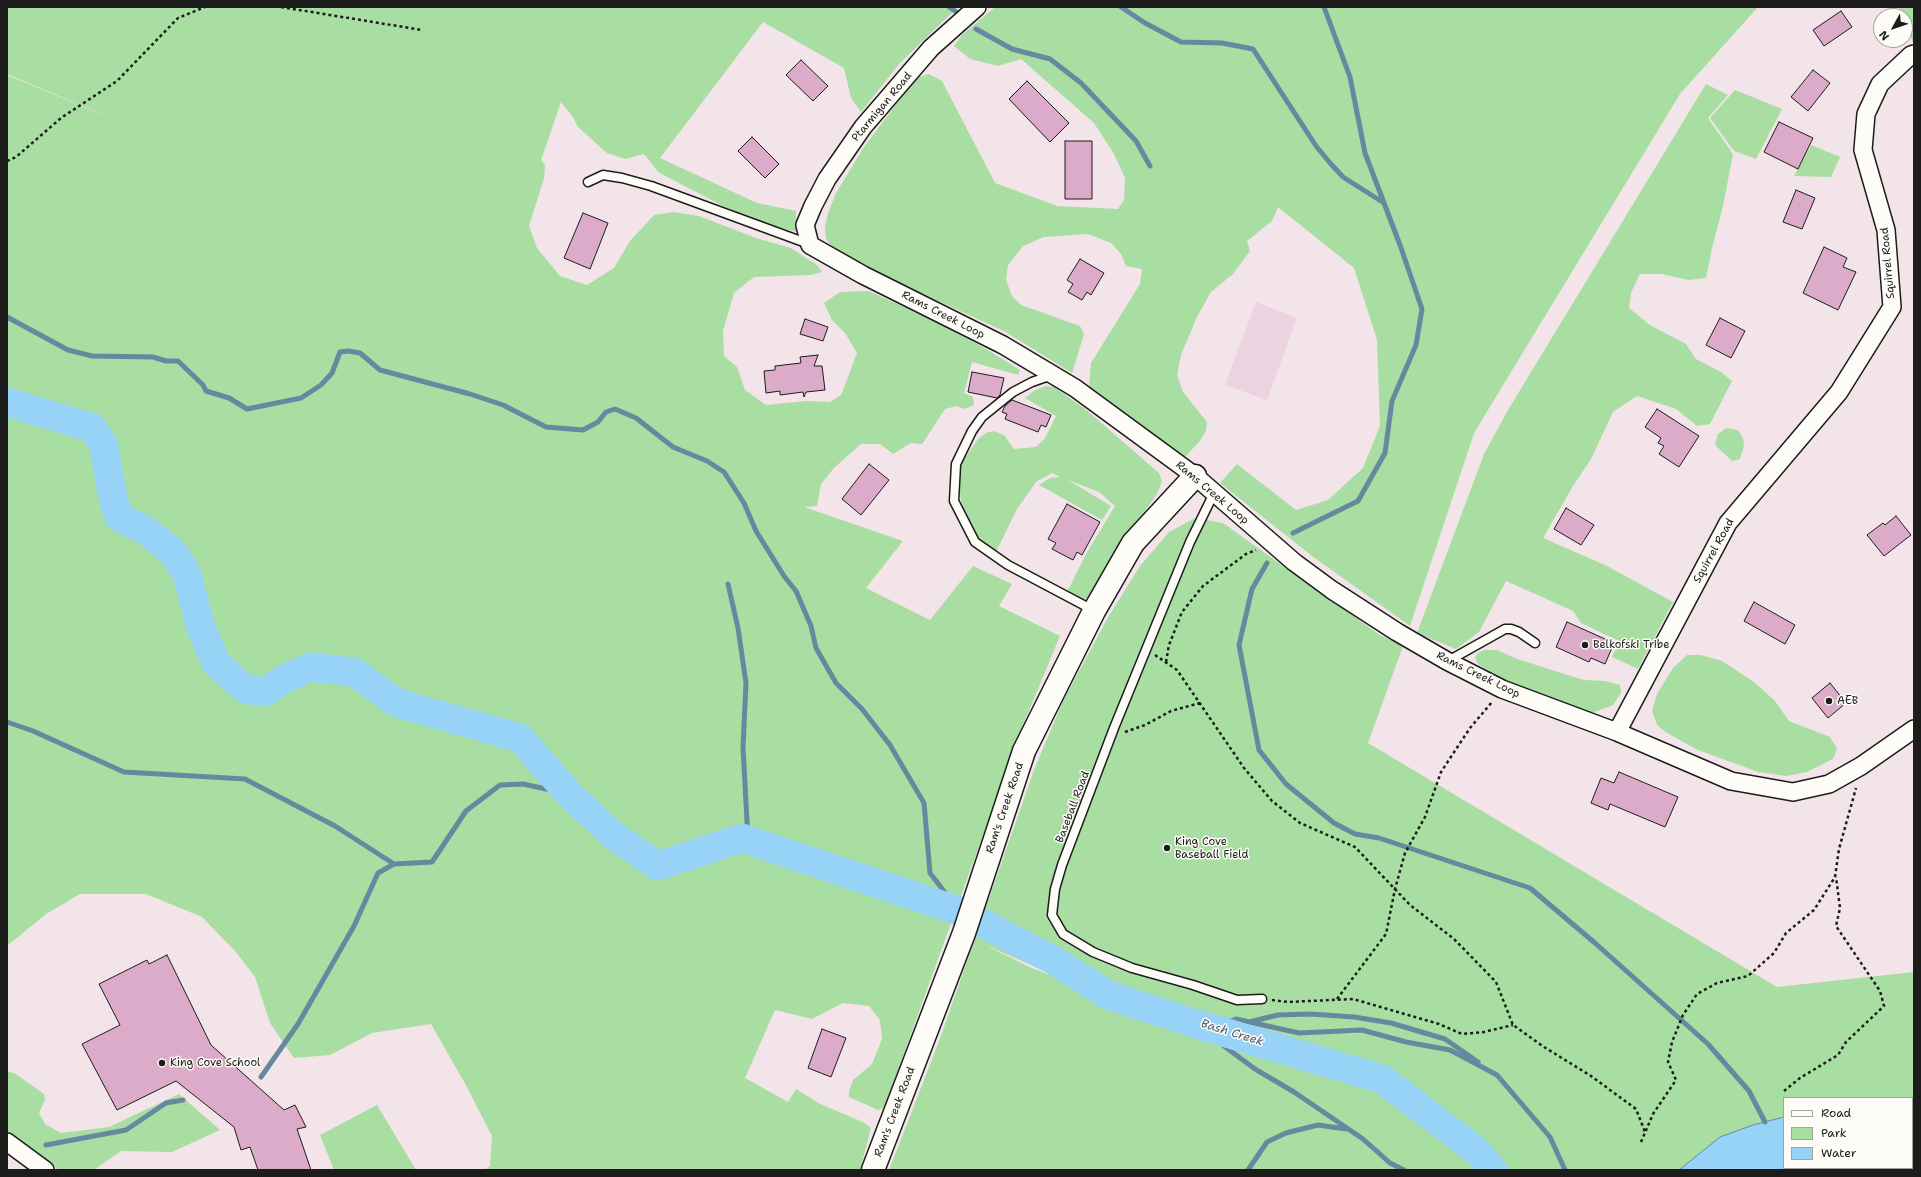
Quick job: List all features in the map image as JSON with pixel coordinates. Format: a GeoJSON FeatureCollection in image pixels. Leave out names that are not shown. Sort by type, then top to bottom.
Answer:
{"type":"FeatureCollection","features":[{"type":"Feature","properties":{"kind":"street","name":"Ptarmigan Road"},"geometry":{"type":"LineString","coordinates":[[810,244],[805,225],[813,206],[827,179],[863,127],[931,48],[977,7]]}},
{"type":"Feature","properties":{"kind":"street","name":"Squirrel Road"},"geometry":{"type":"LineString","coordinates":[[1617,732],[1728,523],[1839,392],[1892,307],[1886,230],[1863,150],[1865,121],[1866,114],[1880,84],[1914,54]]}},
{"type":"Feature","properties":{"kind":"street","name":"Rams Creek Loop"},"geometry":{"type":"LineString","coordinates":[[810,244],[863,275],[1003,345],[1075,388],[1195,476],[1273,544],[1332,590],[1396,632],[1447,661],[1502,689],[1617,732]]}},
{"type":"Feature","properties":{"kind":"street","name":"Ram's Creek Road"},"geometry":{"type":"LineString","coordinates":[[872,1170],[964,932],[1024,750],[1094,611],[1133,543],[1195,476]]}},
{"type":"Feature","properties":{"kind":"street"},"geometry":{"type":"LineString","coordinates":[[1617,732],[1731,781],[1793,792],[1829,784],[1861,766],[1914,729]]}},
{"type":"Feature","properties":{"kind":"street"},"geometry":{"type":"LineString","coordinates":[[7,1142],[45,1170]]}},
{"type":"Feature","properties":{"kind":"lane"},"geometry":{"type":"LineString","coordinates":[[588,182],[603,175],[622,178],[650,186],[810,244]]}},
{"type":"Feature","properties":{"kind":"lane"},"geometry":{"type":"LineString","coordinates":[[1052,375],[1032,382],[1013,392],[982,417],[972,431],[956,464],[954,501],[975,542],[1008,565],[1094,611]]}},
{"type":"Feature","properties":{"kind":"lane","name":"Baseball Road"},"geometry":{"type":"LineString","coordinates":[[1214,493],[1190,542],[1110,739],[1062,865],[1055,888],[1052,915],[1063,934],[1093,952],[1132,968],[1193,985],[1237,1000],[1262,999]]}},
{"type":"Feature","properties":{"kind":"lane"},"geometry":{"type":"LineString","coordinates":[[1447,661],[1505,629],[1511,629],[1519,632],[1535,643]]}},
{"type":"Feature","properties":{"kind":"path"},"geometry":{"type":"LineString","coordinates":[[7,162],[16,158],[62,118],[117,81],[178,18],[205,7]]}},
{"type":"Feature","properties":{"kind":"path"},"geometry":{"type":"LineString","coordinates":[[281,7],[422,30]]}},
{"type":"Feature","properties":{"kind":"path"},"geometry":{"type":"LineString","coordinates":[[1166,662],[1169,645],[1182,612],[1203,586],[1246,554],[1273,544]]}},
{"type":"Feature","properties":{"kind":"path"},"geometry":{"type":"LineString","coordinates":[[1146,650],[1177,670],[1244,768],[1272,801],[1300,823],[1355,847],[1410,905],[1454,939],[1496,982],[1513,1025],[1544,1047],[1591,1076],[1636,1109],[1645,1132]]}},
{"type":"Feature","properties":{"kind":"path"},"geometry":{"type":"LineString","coordinates":[[1337,999],[1386,934],[1404,853],[1426,817],[1441,772],[1470,728],[1502,689]]}},
{"type":"Feature","properties":{"kind":"path"},"geometry":{"type":"LineString","coordinates":[[1110,739],[1123,732],[1145,725],[1171,711],[1200,703]]}},
{"type":"Feature","properties":{"kind":"path"},"geometry":{"type":"LineString","coordinates":[[1784,1091],[1800,1078],[1838,1055],[1846,1042],[1884,1006],[1880,992],[1836,926],[1840,908],[1836,877],[1839,849],[1861,766]]}},
{"type":"Feature","properties":{"kind":"path"},"geometry":{"type":"LineString","coordinates":[[1641,1142],[1653,1114],[1676,1080],[1668,1062],[1672,1042],[1682,1015],[1697,994],[1718,983],[1748,976],[1774,953],[1786,933],[1814,910],[1836,877]]}},
{"type":"Feature","properties":{"kind":"path"},"geometry":{"type":"LineString","coordinates":[[1262,999],[1288,1002],[1353,999],[1438,1024],[1462,1034],[1484,1032],[1513,1025]]}},
{"type":"Feature","properties":{"kind":"shaded area"},"geometry":{"type":"Polygon","coordinates":[[[1256,302],[1297,318],[1267,400],[1225,385],[1256,302]]]}},
{"type":"Feature","properties":{"kind":"green space"},"geometry":{"type":"Polygon","coordinates":[[[7,7],[958,7],[900,63],[861,112],[851,98],[844,68],[763,22],[660,158],[757,203],[796,211],[796,232],[763,223],[721,205],[658,172],[644,154],[625,159],[607,153],[578,127],[573,117],[561,102],[541,160],[545,165],[544,178],[529,226],[537,248],[560,276],[587,285],[614,268],[630,241],[654,215],[673,212],[699,216],[756,238],[791,248],[817,265],[822,272],[811,275],[754,277],[734,293],[723,331],[724,356],[737,367],[745,390],[766,405],[806,401],[830,402],[841,395],[857,353],[845,333],[832,320],[824,303],[840,292],[869,291],[930,319],[981,346],[1020,370],[1018,375],[972,362],[964,393],[973,397],[974,405],[964,409],[956,406],[945,409],[922,444],[911,443],[893,454],[880,444],[861,444],[834,468],[821,484],[817,506],[804,507],[903,541],[866,588],[930,620],[973,566],[1012,584],[999,606],[1060,636],[1023,725],[884,1108],[878,1110],[849,1097],[849,1091],[853,1080],[872,1064],[882,1039],[880,1020],[869,1006],[843,1003],[812,1019],[775,1010],[745,1078],[788,1102],[796,1089],[820,1104],[863,1122],[871,1128],[860,1170],[485,1170],[490,1166],[492,1136],[467,1087],[431,1024],[372,1033],[330,1055],[294,1058],[270,1023],[255,977],[236,952],[202,917],[146,894],[80,894],[46,914],[7,946],[7,75],[134,128],[7,74],[7,7]]]}},
{"type":"Feature","properties":{"kind":"green space"},"geometry":{"type":"Polygon","coordinates":[[[995,7],[1758,7],[1680,94],[1474,433],[1410,626],[1312,556],[1220,483],[1237,464],[1296,510],[1328,500],[1363,468],[1380,426],[1377,340],[1354,268],[1278,207],[1272,221],[1247,241],[1250,251],[1233,274],[1211,292],[1197,317],[1181,355],[1177,375],[1183,392],[1207,422],[1206,431],[1199,442],[1185,457],[1089,387],[1091,363],[1140,284],[1142,269],[1126,266],[1121,254],[1111,243],[1088,234],[1044,237],[1023,246],[1008,265],[1006,280],[1012,296],[1021,305],[1080,326],[1084,334],[1072,373],[1004,331],[870,270],[837,252],[826,239],[825,227],[828,213],[836,193],[864,147],[916,78],[929,74],[942,81],[995,183],[1057,206],[1118,209],[1124,200],[1125,178],[1114,154],[1094,123],[1021,59],[998,66],[970,59],[954,46],[961,36],[995,7]]]}},
{"type":"Feature","properties":{"kind":"green space"},"geometry":{"type":"Polygon","coordinates":[[[1914,7],[1914,45],[1913,8],[1899,8],[1914,7]]]}},
{"type":"Feature","properties":{"kind":"green space"},"geometry":{"type":"Polygon","coordinates":[[[1706,84],[1728,95],[1708,118],[1733,154],[1723,206],[1706,278],[1688,280],[1662,274],[1640,274],[1631,293],[1629,308],[1650,325],[1686,344],[1696,359],[1721,372],[1732,381],[1710,424],[1697,426],[1676,409],[1637,396],[1613,412],[1591,459],[1573,486],[1543,538],[1607,566],[1673,602],[1638,669],[1612,657],[1619,641],[1581,623],[1573,611],[1506,581],[1479,632],[1456,649],[1417,633],[1484,454],[1508,410],[1706,84]]]}},
{"type":"Feature","properties":{"kind":"green space"},"geometry":{"type":"Polygon","coordinates":[[[1735,90],[1782,109],[1756,159],[1734,151],[1710,118],[1735,90]]]}},
{"type":"Feature","properties":{"kind":"green space"},"geometry":{"type":"Polygon","coordinates":[[[1811,145],[1840,157],[1831,177],[1794,176],[1811,145]]]}},
{"type":"Feature","properties":{"kind":"green space"},"geometry":{"type":"Polygon","coordinates":[[[1046,386],[1054,387],[1084,408],[1159,473],[1162,481],[1157,494],[1107,565],[1092,592],[1083,602],[1067,592],[1086,554],[1115,506],[1099,492],[1068,480],[1111,506],[1102,520],[1039,485],[1050,478],[1060,477],[1052,473],[1036,482],[1017,509],[994,556],[980,548],[962,510],[959,484],[961,464],[978,439],[986,433],[993,431],[1004,435],[1014,449],[1036,447],[1045,438],[1056,416],[1025,398],[1035,390],[1046,386]]]}},
{"type":"Feature","properties":{"kind":"green space"},"geometry":{"type":"Polygon","coordinates":[[[1726,428],[1738,430],[1743,438],[1744,446],[1740,459],[1732,461],[1717,447],[1715,443],[1718,434],[1726,428]]]}},
{"type":"Feature","properties":{"kind":"green space"},"geometry":{"type":"Polygon","coordinates":[[[1195,518],[1223,523],[1380,635],[1403,646],[1368,743],[1777,987],[1914,972],[1913,1126],[1913,1097],[1783,1097],[1783,1169],[1877,1169],[1876,1170],[889,1170],[938,1044],[1034,770],[1063,701],[1107,619],[1140,566],[1169,532],[1195,518]],[[989,947],[1034,969],[1067,981],[990,947],[989,947]]]}},
{"type":"Feature","properties":{"kind":"green space"},"geometry":{"type":"Polygon","coordinates":[[[1485,650],[1497,650],[1517,659],[1584,680],[1605,681],[1620,685],[1621,693],[1613,705],[1592,713],[1500,679],[1478,664],[1475,657],[1479,652],[1485,650]]]}},
{"type":"Feature","properties":{"kind":"green space"},"geometry":{"type":"Polygon","coordinates":[[[1687,655],[1701,655],[1722,661],[1754,682],[1775,701],[1789,721],[1830,737],[1837,749],[1833,759],[1807,772],[1786,776],[1758,772],[1698,750],[1667,733],[1657,725],[1652,711],[1657,694],[1673,668],[1687,655]]]}},
{"type":"Feature","properties":{"kind":"green space"},"geometry":{"type":"Polygon","coordinates":[[[7,1071],[16,1074],[44,1094],[45,1100],[39,1113],[45,1124],[61,1133],[109,1127],[179,1094],[220,1130],[172,1152],[121,1151],[94,1170],[59,1170],[7,1132],[7,1071]]]}},
{"type":"Feature","properties":{"kind":"green space"},"geometry":{"type":"Polygon","coordinates":[[[377,1105],[416,1170],[334,1170],[320,1135],[377,1105]]]}},
{"type":"Feature","properties":{"kind":"water"},"geometry":{"type":"Polygon","coordinates":[[[1783,1117],[1783,1169],[1846,1169],[1679,1170],[1720,1137],[1753,1125],[1783,1117]]]}},
{"type":"Feature","properties":{"kind":"building"},"geometry":{"type":"Polygon","coordinates":[[[1841,11],[1852,27],[1824,46],[1813,30],[1841,11]]]}},
{"type":"Feature","properties":{"kind":"building"},"geometry":{"type":"Polygon","coordinates":[[[801,60],[828,86],[813,101],[786,75],[801,60]]]}},
{"type":"Feature","properties":{"kind":"building"},"geometry":{"type":"Polygon","coordinates":[[[1813,70],[1830,83],[1808,111],[1791,97],[1813,70]]]}},
{"type":"Feature","properties":{"kind":"building"},"geometry":{"type":"Polygon","coordinates":[[[1027,81],[1069,123],[1050,142],[1009,99],[1027,81]]]}},
{"type":"Feature","properties":{"kind":"building"},"geometry":{"type":"Polygon","coordinates":[[[1779,122],[1813,138],[1798,169],[1764,152],[1779,122]]]}},
{"type":"Feature","properties":{"kind":"building"},"geometry":{"type":"Polygon","coordinates":[[[752,137],[779,164],[765,178],[738,151],[752,137]]]}},
{"type":"Feature","properties":{"kind":"building"},"geometry":{"type":"Polygon","coordinates":[[[1065,141],[1092,141],[1092,199],[1065,199],[1065,141]]]}},
{"type":"Feature","properties":{"kind":"building"},"geometry":{"type":"Polygon","coordinates":[[[1796,190],[1815,198],[1802,229],[1783,222],[1796,190]]]}},
{"type":"Feature","properties":{"kind":"building"},"geometry":{"type":"Polygon","coordinates":[[[583,213],[608,223],[590,269],[564,258],[583,213]]]}},
{"type":"Feature","properties":{"kind":"building"},"geometry":{"type":"Polygon","coordinates":[[[1824,247],[1847,258],[1843,267],[1856,272],[1838,310],[1803,293],[1824,247]]]}},
{"type":"Feature","properties":{"kind":"building"},"geometry":{"type":"Polygon","coordinates":[[[1080,259],[1104,273],[1091,295],[1087,292],[1082,300],[1068,292],[1073,284],[1067,280],[1080,259]]]}},
{"type":"Feature","properties":{"kind":"building"},"geometry":{"type":"Polygon","coordinates":[[[1720,318],[1745,331],[1731,358],[1706,345],[1720,318]]]}},
{"type":"Feature","properties":{"kind":"building"},"geometry":{"type":"Polygon","coordinates":[[[805,319],[828,327],[823,341],[800,334],[805,319]]]}},
{"type":"Feature","properties":{"kind":"building"},"geometry":{"type":"Polygon","coordinates":[[[818,355],[814,366],[822,366],[825,390],[806,392],[804,397],[803,392],[780,395],[780,391],[766,393],[764,371],[775,370],[775,366],[801,363],[800,357],[818,355]]]}},
{"type":"Feature","properties":{"kind":"building"},"geometry":{"type":"Polygon","coordinates":[[[972,372],[1004,378],[1000,395],[997,398],[968,392],[972,372]]]}},
{"type":"Feature","properties":{"kind":"building"},"geometry":{"type":"Polygon","coordinates":[[[1012,400],[1051,415],[1046,427],[1041,425],[1038,432],[1005,419],[1007,414],[1002,412],[1005,406],[1012,400]]]}},
{"type":"Feature","properties":{"kind":"building"},"geometry":{"type":"Polygon","coordinates":[[[1657,409],[1699,436],[1679,467],[1659,454],[1664,446],[1658,443],[1661,438],[1645,427],[1657,409]]]}},
{"type":"Feature","properties":{"kind":"building"},"geometry":{"type":"Polygon","coordinates":[[[869,464],[889,480],[861,515],[842,499],[869,464]]]}},
{"type":"Feature","properties":{"kind":"building"},"geometry":{"type":"Polygon","coordinates":[[[1067,504],[1100,522],[1082,555],[1077,552],[1073,560],[1052,549],[1056,543],[1048,539],[1067,504]]]}},
{"type":"Feature","properties":{"kind":"building"},"geometry":{"type":"Polygon","coordinates":[[[1566,508],[1594,525],[1581,545],[1554,529],[1566,508]]]}},
{"type":"Feature","properties":{"kind":"building"},"geometry":{"type":"Polygon","coordinates":[[[1896,516],[1911,535],[1884,556],[1867,535],[1883,523],[1885,525],[1896,516]]]}},
{"type":"Feature","properties":{"kind":"building"},"geometry":{"type":"Polygon","coordinates":[[[1754,602],[1795,625],[1785,644],[1744,621],[1754,602]]]}},
{"type":"Feature","properties":{"kind":"building","name":"Belkofski Tribe"},"geometry":{"type":"Polygon","coordinates":[[[1567,622],[1614,643],[1605,664],[1591,658],[1589,662],[1556,647],[1567,622]]]}},
{"type":"Feature","properties":{"kind":"building","name":"AEB"},"geometry":{"type":"Polygon","coordinates":[[[1830,683],[1846,703],[1828,718],[1812,698],[1830,683]]]}},
{"type":"Feature","properties":{"kind":"building"},"geometry":{"type":"Polygon","coordinates":[[[1619,772],[1678,797],[1665,827],[1610,804],[1608,810],[1591,803],[1601,778],[1614,783],[1619,772]]]}},
{"type":"Feature","properties":{"kind":"building","name":"King Cove School"},"geometry":{"type":"Polygon","coordinates":[[[167,955],[211,1045],[284,1110],[295,1105],[306,1127],[297,1129],[311,1170],[258,1170],[250,1147],[241,1150],[234,1127],[176,1081],[117,1110],[82,1044],[120,1025],[99,984],[147,960],[149,964],[167,955]]]}},
{"type":"Feature","properties":{"kind":"building"},"geometry":{"type":"Polygon","coordinates":[[[822,1029],[846,1038],[831,1077],[808,1068],[822,1029]]]}},
{"type":"Feature","properties":{"kind":"waterway"},"geometry":{"type":"LineString","coordinates":[[949,7],[958,13]]}},
{"type":"Feature","properties":{"kind":"waterway"},"geometry":{"type":"LineString","coordinates":[[1121,7],[1145,23],[1181,42],[1222,43],[1253,49],[1316,146],[1331,164],[1343,177],[1384,203]]}},
{"type":"Feature","properties":{"kind":"waterway"},"geometry":{"type":"LineString","coordinates":[[1293,533],[1358,501],[1385,453],[1392,401],[1416,345],[1422,309],[1400,245],[1365,153],[1350,77],[1324,7]]}},
{"type":"Feature","properties":{"kind":"waterway"},"geometry":{"type":"LineString","coordinates":[[976,29],[1012,49],[1050,59],[1081,83],[1136,141],[1150,166]]}},
{"type":"Feature","properties":{"kind":"waterway"},"geometry":{"type":"LineString","coordinates":[[7,317],[68,350],[92,356],[153,357],[166,361],[178,361],[203,385],[206,391],[229,398],[247,409],[301,398],[321,385],[332,373],[340,352],[348,351],[360,353],[380,370],[470,394],[503,405],[546,427],[583,430],[598,422],[606,412],[615,409],[636,418],[673,447],[707,461],[724,472],[744,503],[756,531],[784,576],[796,591],[811,626],[816,648],[836,683],[862,709],[890,745],[924,803],[930,873],[959,911]]}},
{"type":"Feature","properties":{"kind":"waterway","name":"Bash Creek"},"geometry":{"type":"LineString","coordinates":[[7,402],[93,428],[104,446],[112,493],[119,517],[147,531],[174,553],[187,574],[200,625],[216,663],[245,689],[265,692],[286,678],[311,667],[354,672],[397,703],[520,738],[569,794],[614,836],[658,866],[742,838],[959,911],[1055,961],[1108,995],[1193,1023],[1382,1079],[1477,1151],[1493,1170]]}},
{"type":"Feature","properties":{"kind":"waterway"},"geometry":{"type":"LineString","coordinates":[[1267,563],[1252,589],[1239,645],[1259,750],[1286,784],[1334,823],[1355,834],[1379,838],[1530,888],[1595,943],[1708,1044],[1749,1091],[1765,1122]]}},
{"type":"Feature","properties":{"kind":"waterway"},"geometry":{"type":"LineString","coordinates":[[728,584],[738,628],[746,683],[743,747],[748,840]]}},
{"type":"Feature","properties":{"kind":"waterway"},"geometry":{"type":"LineString","coordinates":[[7,722],[33,731],[124,772],[245,779],[335,826],[394,864]]}},
{"type":"Feature","properties":{"kind":"waterway"},"geometry":{"type":"LineString","coordinates":[[261,1077],[298,1024],[354,926],[378,873],[394,864],[432,862],[466,811],[500,785],[523,784],[569,794]]}},
{"type":"Feature","properties":{"kind":"waterway"},"geometry":{"type":"LineString","coordinates":[[1249,1022],[1278,1015],[1310,1014],[1354,1017],[1391,1023],[1445,1039],[1478,1062]]}},
{"type":"Feature","properties":{"kind":"waterway","name":"Bash Creek"},"geometry":{"type":"LineString","coordinates":[[1404,1170],[1390,1163],[1363,1139],[1294,1092],[1255,1069],[1224,1046],[1212,1028],[1236,1019],[1299,1033],[1362,1030],[1406,1042],[1450,1050],[1497,1075],[1550,1137],[1565,1170]]}},
{"type":"Feature","properties":{"kind":"waterway"},"geometry":{"type":"LineString","coordinates":[[46,1145],[126,1130],[166,1103],[183,1100]]}},
{"type":"Feature","properties":{"kind":"waterway"},"geometry":{"type":"LineString","coordinates":[[1248,1170],[1267,1142],[1286,1133],[1318,1125],[1346,1129]]}},
{"type":"Feature","properties":{"kind":"place","name":"Belkofski Tribe"},"geometry":{"type":"Point","coordinates":[1585,645]}},
{"type":"Feature","properties":{"kind":"place","name":"AEB"},"geometry":{"type":"Point","coordinates":[1829,701]}},
{"type":"Feature","properties":{"kind":"place","name":"King Cove Baseball Field"},"geometry":{"type":"Point","coordinates":[1167,848]}},
{"type":"Feature","properties":{"kind":"place","name":"King Cove School"},"geometry":{"type":"Point","coordinates":[162,1063]}}]}
